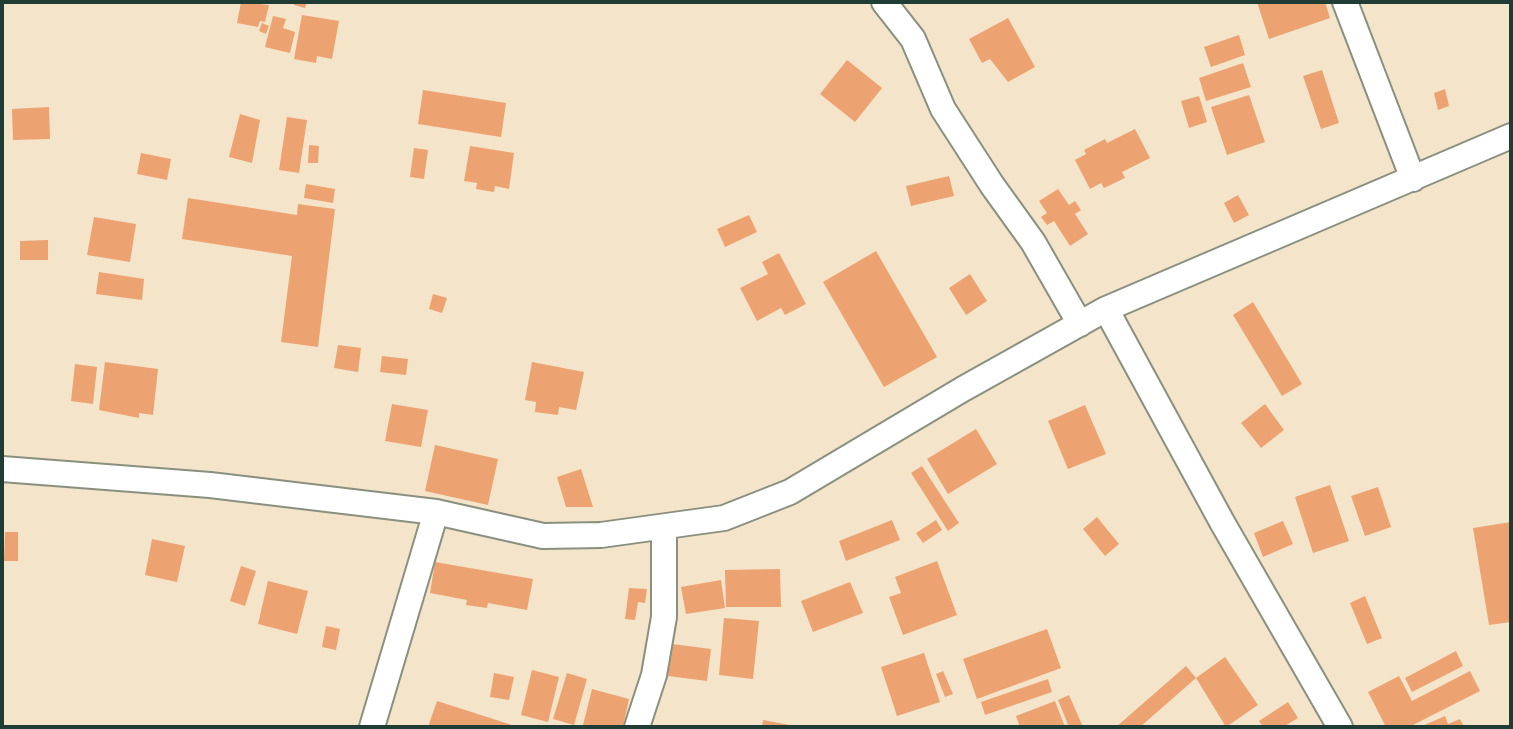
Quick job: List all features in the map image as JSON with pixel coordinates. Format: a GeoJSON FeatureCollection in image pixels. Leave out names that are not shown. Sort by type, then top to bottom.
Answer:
{"type":"FeatureCollection","features":[{"type":"Feature","properties":{"kind":"street"},"geometry":{"type":"LineString","coordinates":[[884,2],[913,39],[943,109],[1033,242],[1080,324]]}},
{"type":"Feature","properties":{"kind":"street"},"geometry":{"type":"LineString","coordinates":[[1345,2],[1413,179]]}},
{"type":"Feature","properties":{"kind":"street"},"geometry":{"type":"LineString","coordinates":[[2,469],[211,485],[436,512],[543,536],[601,535],[664,529],[724,518],[790,492],[881,436],[1107,309],[1511,135]]}},
{"type":"Feature","properties":{"kind":"street"},"geometry":{"type":"LineString","coordinates":[[1107,309],[1222,522],[1340,727]]}},
{"type":"Feature","properties":{"kind":"street"},"geometry":{"type":"LineString","coordinates":[[372,727],[436,512]]}},
{"type":"Feature","properties":{"kind":"street"},"geometry":{"type":"LineString","coordinates":[[637,727],[654,675],[664,617],[664,529]]}},
{"type":"Feature","properties":{"kind":"building"},"geometry":{"type":"Polygon","coordinates":[[[241,2],[269,5],[265,22],[260,21],[258,27],[237,23],[241,2]]]}},
{"type":"Feature","properties":{"kind":"building"},"geometry":{"type":"Polygon","coordinates":[[[295,2],[307,2],[305,8],[294,5],[295,2]]]}},
{"type":"Feature","properties":{"kind":"building"},"geometry":{"type":"Polygon","coordinates":[[[1257,2],[1325,2],[1330,18],[1269,39],[1257,2]]]}},
{"type":"Feature","properties":{"kind":"building"},"geometry":{"type":"Polygon","coordinates":[[[302,15],[339,21],[332,59],[317,56],[316,63],[294,59],[302,15]]]}},
{"type":"Feature","properties":{"kind":"building"},"geometry":{"type":"Polygon","coordinates":[[[273,16],[286,19],[283,28],[295,32],[290,53],[265,47],[273,16]]]}},
{"type":"Feature","properties":{"kind":"building"},"geometry":{"type":"Polygon","coordinates":[[[1008,18],[1035,67],[1008,82],[990,59],[982,63],[969,39],[1008,18]]]}},
{"type":"Feature","properties":{"kind":"building"},"geometry":{"type":"Polygon","coordinates":[[[262,23],[269,26],[266,34],[259,31],[262,23]]]}},
{"type":"Feature","properties":{"kind":"building"},"geometry":{"type":"Polygon","coordinates":[[[1239,35],[1245,55],[1211,67],[1204,47],[1239,35]]]}},
{"type":"Feature","properties":{"kind":"building"},"geometry":{"type":"Polygon","coordinates":[[[847,60],[882,88],[855,122],[820,94],[847,60]]]}},
{"type":"Feature","properties":{"kind":"building"},"geometry":{"type":"Polygon","coordinates":[[[1243,63],[1251,87],[1206,101],[1199,78],[1243,63]]]}},
{"type":"Feature","properties":{"kind":"building"},"geometry":{"type":"Polygon","coordinates":[[[1322,70],[1339,123],[1321,129],[1303,76],[1322,70]]]}},
{"type":"Feature","properties":{"kind":"building"},"geometry":{"type":"Polygon","coordinates":[[[1445,89],[1449,106],[1438,110],[1434,93],[1445,89]]]}},
{"type":"Feature","properties":{"kind":"building"},"geometry":{"type":"Polygon","coordinates":[[[423,90],[506,103],[501,137],[418,124],[423,90]]]}},
{"type":"Feature","properties":{"kind":"building"},"geometry":{"type":"Polygon","coordinates":[[[1249,95],[1265,142],[1227,155],[1211,107],[1249,95]]]}},
{"type":"Feature","properties":{"kind":"building"},"geometry":{"type":"Polygon","coordinates":[[[1199,96],[1207,122],[1189,128],[1181,101],[1199,96]]]}},
{"type":"Feature","properties":{"kind":"building"},"geometry":{"type":"Polygon","coordinates":[[[49,107],[50,139],[13,140],[12,109],[49,107]]]}},
{"type":"Feature","properties":{"kind":"building"},"geometry":{"type":"Polygon","coordinates":[[[240,114],[260,120],[252,163],[229,157],[240,114]]]}},
{"type":"Feature","properties":{"kind":"building"},"geometry":{"type":"Polygon","coordinates":[[[287,117],[307,120],[299,173],[279,170],[287,117]]]}},
{"type":"Feature","properties":{"kind":"building"},"geometry":{"type":"Polygon","coordinates":[[[1135,129],[1150,158],[1122,172],[1125,178],[1104,188],[1101,183],[1090,189],[1075,160],[1086,154],[1084,150],[1105,139],[1107,143],[1135,129]]]}},
{"type":"Feature","properties":{"kind":"building"},"geometry":{"type":"Polygon","coordinates":[[[309,145],[319,146],[318,163],[308,163],[309,145]]]}},
{"type":"Feature","properties":{"kind":"building"},"geometry":{"type":"Polygon","coordinates":[[[470,146],[514,153],[509,189],[495,186],[494,192],[476,189],[477,183],[464,181],[470,146]]]}},
{"type":"Feature","properties":{"kind":"building"},"geometry":{"type":"Polygon","coordinates":[[[414,148],[428,150],[424,179],[410,177],[414,148]]]}},
{"type":"Feature","properties":{"kind":"building"},"geometry":{"type":"Polygon","coordinates":[[[141,153],[171,159],[167,180],[137,174],[141,153]]]}},
{"type":"Feature","properties":{"kind":"building"},"geometry":{"type":"Polygon","coordinates":[[[949,176],[954,196],[911,206],[906,186],[949,176]]]}},
{"type":"Feature","properties":{"kind":"building"},"geometry":{"type":"Polygon","coordinates":[[[306,184],[335,189],[333,203],[304,198],[306,184]]]}},
{"type":"Feature","properties":{"kind":"building"},"geometry":{"type":"Polygon","coordinates":[[[1058,189],[1069,205],[1075,201],[1081,210],[1075,214],[1088,234],[1070,246],[1054,221],[1047,225],[1041,217],[1047,213],[1039,201],[1058,189]]]}},
{"type":"Feature","properties":{"kind":"building"},"geometry":{"type":"Polygon","coordinates":[[[1238,195],[1249,215],[1234,223],[1224,203],[1238,195]]]}},
{"type":"Feature","properties":{"kind":"building"},"geometry":{"type":"Polygon","coordinates":[[[188,198],[297,215],[298,204],[335,209],[318,347],[281,342],[292,256],[182,239],[188,198]]]}},
{"type":"Feature","properties":{"kind":"building"},"geometry":{"type":"Polygon","coordinates":[[[749,215],[757,232],[725,247],[717,229],[749,215]]]}},
{"type":"Feature","properties":{"kind":"building"},"geometry":{"type":"Polygon","coordinates":[[[94,217],[136,224],[130,262],[87,255],[94,217]]]}},
{"type":"Feature","properties":{"kind":"building"},"geometry":{"type":"Polygon","coordinates":[[[48,240],[48,260],[20,260],[20,241],[48,240]]]}},
{"type":"Feature","properties":{"kind":"building"},"geometry":{"type":"Polygon","coordinates":[[[876,251],[937,357],[884,387],[823,282],[876,251]]]}},
{"type":"Feature","properties":{"kind":"building"},"geometry":{"type":"Polygon","coordinates":[[[779,253],[806,304],[785,315],[781,308],[757,321],[740,288],[768,274],[762,262],[779,253]]]}},
{"type":"Feature","properties":{"kind":"building"},"geometry":{"type":"Polygon","coordinates":[[[99,272],[144,279],[142,300],[96,294],[99,272]]]}},
{"type":"Feature","properties":{"kind":"building"},"geometry":{"type":"Polygon","coordinates":[[[970,274],[987,301],[966,315],[949,288],[970,274]]]}},
{"type":"Feature","properties":{"kind":"building"},"geometry":{"type":"Polygon","coordinates":[[[433,294],[447,298],[442,313],[429,309],[433,294]]]}},
{"type":"Feature","properties":{"kind":"building"},"geometry":{"type":"Polygon","coordinates":[[[1253,302],[1302,384],[1282,396],[1233,315],[1253,302]]]}},
{"type":"Feature","properties":{"kind":"building"},"geometry":{"type":"Polygon","coordinates":[[[338,345],[361,348],[358,372],[334,368],[338,345]]]}},
{"type":"Feature","properties":{"kind":"building"},"geometry":{"type":"Polygon","coordinates":[[[382,356],[408,359],[406,375],[380,372],[382,356]]]}},
{"type":"Feature","properties":{"kind":"building"},"geometry":{"type":"Polygon","coordinates":[[[105,362],[158,369],[153,415],[139,413],[139,418],[99,410],[105,362]]]}},
{"type":"Feature","properties":{"kind":"building"},"geometry":{"type":"Polygon","coordinates":[[[532,362],[584,372],[576,410],[559,407],[558,415],[535,412],[536,402],[525,400],[532,362]]]}},
{"type":"Feature","properties":{"kind":"building"},"geometry":{"type":"Polygon","coordinates":[[[75,364],[97,367],[93,404],[71,401],[75,364]]]}},
{"type":"Feature","properties":{"kind":"building"},"geometry":{"type":"Polygon","coordinates":[[[392,404],[428,410],[421,447],[385,441],[392,404]]]}},
{"type":"Feature","properties":{"kind":"building"},"geometry":{"type":"Polygon","coordinates":[[[1265,404],[1284,430],[1261,448],[1241,423],[1265,404]]]}},
{"type":"Feature","properties":{"kind":"building"},"geometry":{"type":"Polygon","coordinates":[[[1085,405],[1106,454],[1068,469],[1048,421],[1085,405]]]}},
{"type":"Feature","properties":{"kind":"building"},"geometry":{"type":"Polygon","coordinates":[[[976,429],[997,464],[948,494],[927,459],[976,429]]]}},
{"type":"Feature","properties":{"kind":"building"},"geometry":{"type":"Polygon","coordinates":[[[435,445],[498,459],[488,505],[425,491],[435,445]]]}},
{"type":"Feature","properties":{"kind":"building"},"geometry":{"type":"Polygon","coordinates":[[[922,466],[959,523],[948,531],[911,473],[922,466]]]}},
{"type":"Feature","properties":{"kind":"building"},"geometry":{"type":"Polygon","coordinates":[[[581,469],[593,507],[566,507],[557,477],[581,469]]]}},
{"type":"Feature","properties":{"kind":"building"},"geometry":{"type":"Polygon","coordinates":[[[1330,485],[1349,541],[1313,553],[1295,497],[1330,485]]]}},
{"type":"Feature","properties":{"kind":"building"},"geometry":{"type":"Polygon","coordinates":[[[1378,487],[1391,527],[1365,536],[1351,496],[1378,487]]]}},
{"type":"Feature","properties":{"kind":"building"},"geometry":{"type":"Polygon","coordinates":[[[1097,517],[1119,544],[1105,556],[1083,529],[1097,517]]]}},
{"type":"Feature","properties":{"kind":"building"},"geometry":{"type":"Polygon","coordinates":[[[892,520],[900,540],[846,561],[839,541],[892,520]]]}},
{"type":"Feature","properties":{"kind":"building"},"geometry":{"type":"Polygon","coordinates":[[[936,520],[942,530],[923,543],[916,533],[936,520]]]}},
{"type":"Feature","properties":{"kind":"building"},"geometry":{"type":"Polygon","coordinates":[[[1283,521],[1293,544],[1263,557],[1254,533],[1283,521]]]}},
{"type":"Feature","properties":{"kind":"building"},"geometry":{"type":"Polygon","coordinates":[[[1511,522],[1511,622],[1489,625],[1473,528],[1511,522]]]}},
{"type":"Feature","properties":{"kind":"building"},"geometry":{"type":"Polygon","coordinates":[[[5,532],[18,532],[18,561],[4,561],[5,532]]]}},
{"type":"Feature","properties":{"kind":"building"},"geometry":{"type":"Polygon","coordinates":[[[152,539],[185,546],[177,582],[145,575],[152,539]]]}},
{"type":"Feature","properties":{"kind":"building"},"geometry":{"type":"Polygon","coordinates":[[[937,561],[957,615],[903,635],[889,597],[901,593],[895,577],[937,561]]]}},
{"type":"Feature","properties":{"kind":"building"},"geometry":{"type":"Polygon","coordinates":[[[435,562],[533,579],[527,610],[488,603],[487,608],[466,605],[467,600],[430,593],[435,562]]]}},
{"type":"Feature","properties":{"kind":"building"},"geometry":{"type":"Polygon","coordinates":[[[241,566],[256,571],[245,606],[230,601],[241,566]]]}},
{"type":"Feature","properties":{"kind":"building"},"geometry":{"type":"Polygon","coordinates":[[[780,569],[781,607],[726,607],[725,570],[780,569]]]}},
{"type":"Feature","properties":{"kind":"building"},"geometry":{"type":"Polygon","coordinates":[[[721,580],[725,608],[686,614],[681,587],[721,580]]]}},
{"type":"Feature","properties":{"kind":"building"},"geometry":{"type":"Polygon","coordinates":[[[268,581],[308,591],[297,634],[258,624],[268,581]]]}},
{"type":"Feature","properties":{"kind":"building"},"geometry":{"type":"Polygon","coordinates":[[[850,582],[863,613],[813,632],[801,601],[850,582]]]}},
{"type":"Feature","properties":{"kind":"building"},"geometry":{"type":"Polygon","coordinates":[[[629,588],[647,589],[645,603],[638,602],[635,620],[625,619],[629,588]]]}},
{"type":"Feature","properties":{"kind":"building"},"geometry":{"type":"Polygon","coordinates":[[[1365,596],[1382,638],[1367,644],[1350,603],[1365,596]]]}},
{"type":"Feature","properties":{"kind":"building"},"geometry":{"type":"Polygon","coordinates":[[[724,618],[759,621],[753,679],[719,675],[724,618]]]}},
{"type":"Feature","properties":{"kind":"building"},"geometry":{"type":"Polygon","coordinates":[[[326,626],[340,629],[336,650],[322,647],[326,626]]]}},
{"type":"Feature","properties":{"kind":"building"},"geometry":{"type":"Polygon","coordinates":[[[1047,629],[1061,668],[977,699],[963,659],[1047,629]]]}},
{"type":"Feature","properties":{"kind":"building"},"geometry":{"type":"Polygon","coordinates":[[[672,644],[711,649],[707,681],[668,676],[672,644]]]}},
{"type":"Feature","properties":{"kind":"building"},"geometry":{"type":"Polygon","coordinates":[[[1456,651],[1463,666],[1412,692],[1405,678],[1456,651]]]}},
{"type":"Feature","properties":{"kind":"building"},"geometry":{"type":"Polygon","coordinates":[[[924,653],[940,702],[897,716],[881,667],[924,653]]]}},
{"type":"Feature","properties":{"kind":"building"},"geometry":{"type":"Polygon","coordinates":[[[1225,657],[1258,705],[1226,727],[1196,678],[1225,657]]]}},
{"type":"Feature","properties":{"kind":"building"},"geometry":{"type":"Polygon","coordinates":[[[1186,666],[1196,678],[1140,727],[1116,727],[1186,666]]]}},
{"type":"Feature","properties":{"kind":"building"},"geometry":{"type":"Polygon","coordinates":[[[532,670],[559,677],[548,722],[521,715],[532,670]]]}},
{"type":"Feature","properties":{"kind":"building"},"geometry":{"type":"Polygon","coordinates":[[[943,671],[953,694],[945,697],[936,674],[943,671]]]}},
{"type":"Feature","properties":{"kind":"building"},"geometry":{"type":"Polygon","coordinates":[[[1470,671],[1480,691],[1409,727],[1386,727],[1368,692],[1399,676],[1412,701],[1470,671]]]}},
{"type":"Feature","properties":{"kind":"building"},"geometry":{"type":"Polygon","coordinates":[[[494,673],[514,677],[509,700],[490,697],[494,673]]]}},
{"type":"Feature","properties":{"kind":"building"},"geometry":{"type":"Polygon","coordinates":[[[567,673],[587,679],[574,725],[553,719],[567,673]]]}},
{"type":"Feature","properties":{"kind":"building"},"geometry":{"type":"Polygon","coordinates":[[[1048,679],[1052,692],[985,715],[981,702],[1048,679]]]}},
{"type":"Feature","properties":{"kind":"building"},"geometry":{"type":"Polygon","coordinates":[[[592,689],[629,699],[623,727],[583,725],[592,689]]]}},
{"type":"Feature","properties":{"kind":"building"},"geometry":{"type":"Polygon","coordinates":[[[1069,695],[1083,727],[1069,727],[1058,700],[1069,695]]]}},
{"type":"Feature","properties":{"kind":"building"},"geometry":{"type":"Polygon","coordinates":[[[437,701],[512,725],[428,727],[437,701]]]}},
{"type":"Feature","properties":{"kind":"building"},"geometry":{"type":"Polygon","coordinates":[[[1055,701],[1065,727],[1020,727],[1016,716],[1055,701]]]}},
{"type":"Feature","properties":{"kind":"building"},"geometry":{"type":"Polygon","coordinates":[[[1288,702],[1298,718],[1283,727],[1263,727],[1259,721],[1288,702]]]}},
{"type":"Feature","properties":{"kind":"building"},"geometry":{"type":"Polygon","coordinates":[[[1445,716],[1448,724],[1460,719],[1464,727],[1420,727],[1445,716]]]}},
{"type":"Feature","properties":{"kind":"building"},"geometry":{"type":"Polygon","coordinates":[[[763,720],[795,726],[795,727],[762,727],[763,720]]]}}]}
